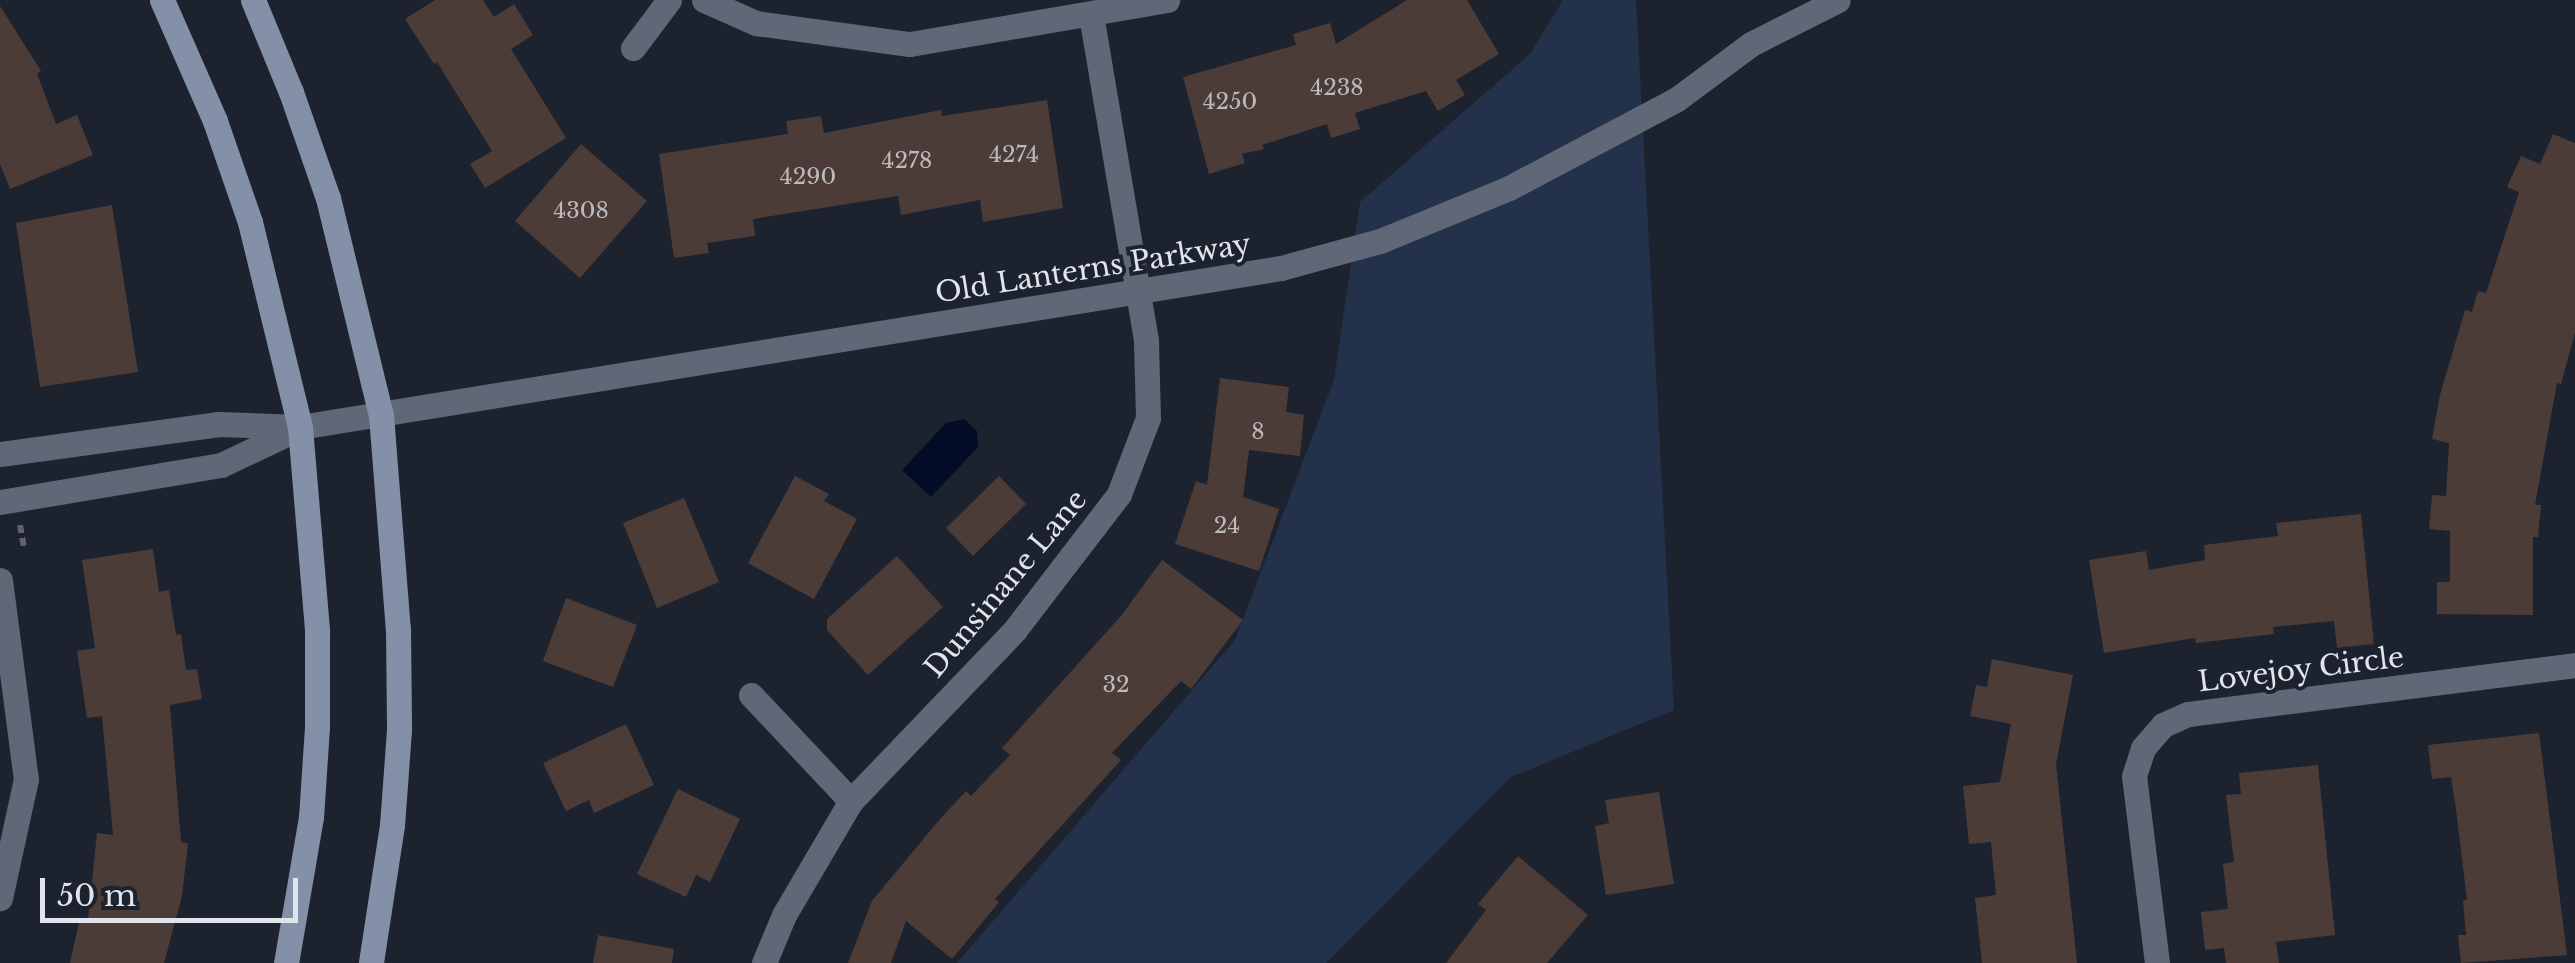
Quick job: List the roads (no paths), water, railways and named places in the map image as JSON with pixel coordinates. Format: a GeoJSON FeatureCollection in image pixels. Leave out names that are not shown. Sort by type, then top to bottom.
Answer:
{"type":"FeatureCollection","features":[{"type":"Feature","properties":{"kind":"main road"},"geometry":{"type":"LineString","coordinates":[[162,0],[215,121],[250,222],[300,427],[317,631],[317,727],[311,817],[286,963]]}},
{"type":"Feature","properties":{"kind":"main road"},"geometry":{"type":"LineString","coordinates":[[252,0],[292,92],[328,198],[381,415],[398,628],[399,730],[392,825],[372,963]]}},
{"type":"Feature","properties":{"kind":"street"},"geometry":{"type":"LineString","coordinates":[[633,48],[669,0]]}},
{"type":"Feature","properties":{"kind":"street"},"geometry":{"type":"LineString","coordinates":[[704,0],[756,23],[910,44],[1167,0]]}},
{"type":"Feature","properties":{"kind":"street","name":"Old Lanterns Parkway"},"geometry":{"type":"LineString","coordinates":[[0,454],[218,424],[300,427],[1280,268],[1380,241],[1509,188],[1677,99],[1751,44],[1838,0]]}},
{"type":"Feature","properties":{"kind":"street","name":"Dunsinane Lane"},"geometry":{"type":"LineString","coordinates":[[764,963],[784,915],[851,801],[1014,630],[1120,494],[1148,418],[1146,340],[1091,16]]}},
{"type":"Feature","properties":{"kind":"street","name":"Old Lanterns Parkway"},"geometry":{"type":"LineString","coordinates":[[0,502],[221,465],[300,427]]}},
{"type":"Feature","properties":{"kind":"street"},"geometry":{"type":"LineString","coordinates":[[0,580],[26,779],[0,898]]}},
{"type":"Feature","properties":{"kind":"street","name":"Lovejoy Circle"},"geometry":{"type":"LineString","coordinates":[[2157,963],[2134,776],[2143,748],[2162,725],[2188,714],[2575,665]]}},
{"type":"Feature","properties":{"kind":"street"},"geometry":{"type":"LineString","coordinates":[[751,695],[851,801]]}}]}
